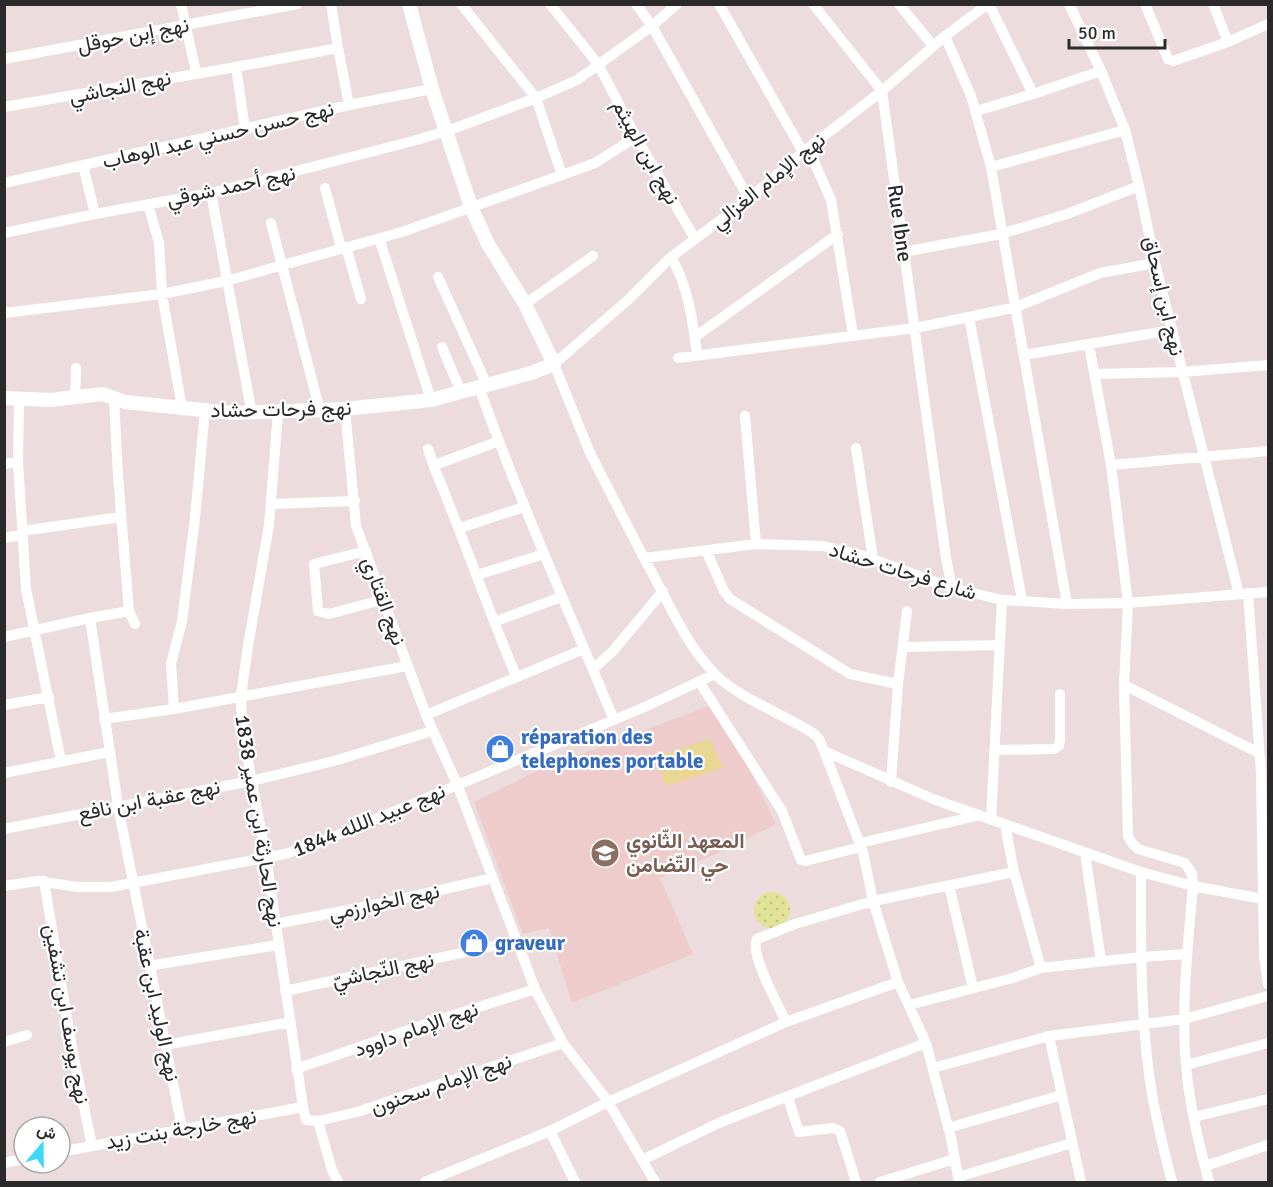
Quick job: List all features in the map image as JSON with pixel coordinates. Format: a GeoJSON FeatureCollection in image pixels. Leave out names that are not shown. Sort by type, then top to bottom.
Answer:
{"type":"FeatureCollection","features":[{"type":"Feature","properties":{"kind":"street"},"geometry":{"type":"LineString","coordinates":[[181,4],[196,72]]}},
{"type":"Feature","properties":{"kind":"street","name":"نهج إبن حوقل"},"geometry":{"type":"LineString","coordinates":[[4,59],[297,4]]}},
{"type":"Feature","properties":{"kind":"street"},"geometry":{"type":"LineString","coordinates":[[331,4],[349,105]]}},
{"type":"Feature","properties":{"kind":"street"},"geometry":{"type":"LineString","coordinates":[[409,4],[432,88],[450,129],[471,207],[488,244],[525,304],[554,364],[590,453],[681,626],[715,674],[741,692],[813,733],[819,739],[860,845],[873,902],[898,982],[927,1043],[958,1180],[1072,1143]]}},
{"type":"Feature","properties":{"kind":"street"},"geometry":{"type":"LineString","coordinates":[[461,4],[536,98],[561,175]]}},
{"type":"Feature","properties":{"kind":"street","name":"نهج ابن الهيثم"},"geometry":{"type":"LineString","coordinates":[[550,4],[598,63],[636,137],[695,239]]}},
{"type":"Feature","properties":{"kind":"street"},"geometry":{"type":"LineString","coordinates":[[636,4],[652,26],[749,199]]}},
{"type":"Feature","properties":{"kind":"street","name":"نهج أحمد شوقي"},"geometry":{"type":"LineString","coordinates":[[4,233],[211,193],[391,147],[450,129],[578,80],[598,63],[652,26],[677,4]]}},
{"type":"Feature","properties":{"kind":"street"},"geometry":{"type":"LineString","coordinates":[[719,4],[827,188],[838,234],[854,335]]}},
{"type":"Feature","properties":{"kind":"street"},"geometry":{"type":"LineString","coordinates":[[813,4],[882,91]]}},
{"type":"Feature","properties":{"kind":"street"},"geometry":{"type":"LineString","coordinates":[[899,4],[933,46]]}},
{"type":"Feature","properties":{"kind":"street"},"geometry":{"type":"LineString","coordinates":[[988,4],[1033,94]]}},
{"type":"Feature","properties":{"kind":"street","name":"نهج الإمام الغزالي"},"geometry":{"type":"LineString","coordinates":[[554,364],[628,300],[671,257],[749,199],[805,150],[882,91],[945,36],[988,4]]}},
{"type":"Feature","properties":{"kind":"street","name":"نهج ابن إسحاق"},"geometry":{"type":"LineString","coordinates":[[1069,4],[1101,71],[1125,130],[1203,456],[1243,594],[1263,735],[1259,753],[1265,773],[1264,956],[1268,979]]}},
{"type":"Feature","properties":{"kind":"street"},"geometry":{"type":"LineString","coordinates":[[1145,4],[1170,61],[1228,42],[1269,24]]}},
{"type":"Feature","properties":{"kind":"street"},"geometry":{"type":"LineString","coordinates":[[1213,4],[1228,42]]}},
{"type":"Feature","properties":{"kind":"street"},"geometry":{"type":"LineString","coordinates":[[945,36],[976,111],[991,168],[1067,604]]}},
{"type":"Feature","properties":{"kind":"street","name":"نهج النجاشي"},"geometry":{"type":"LineString","coordinates":[[4,108],[338,48]]}},
{"type":"Feature","properties":{"kind":"street"},"geometry":{"type":"LineString","coordinates":[[236,67],[245,129]]}},
{"type":"Feature","properties":{"kind":"street"},"geometry":{"type":"LineString","coordinates":[[976,111],[1101,71]]}},
{"type":"Feature","properties":{"kind":"street","name":"نهج حسن حسني عبد الوهاب"},"geometry":{"type":"LineString","coordinates":[[4,183],[432,88]]}},
{"type":"Feature","properties":{"kind":"street","name":"Rue Ibne"},"geometry":{"type":"LineString","coordinates":[[882,91],[952,588]]}},
{"type":"Feature","properties":{"kind":"street"},"geometry":{"type":"LineString","coordinates":[[991,168],[1125,130]]}},
{"type":"Feature","properties":{"kind":"street"},"geometry":{"type":"LineString","coordinates":[[4,313],[162,294],[226,281],[379,238],[471,207],[595,163],[636,137]]}},
{"type":"Feature","properties":{"kind":"street"},"geometry":{"type":"LineString","coordinates":[[83,165],[95,214]]}},
{"type":"Feature","properties":{"kind":"street"},"geometry":{"type":"LineString","coordinates":[[903,252],[1001,234],[1067,214],[1139,186]]}},
{"type":"Feature","properties":{"kind":"street"},"geometry":{"type":"LineString","coordinates":[[326,188],[361,299]]}},
{"type":"Feature","properties":{"kind":"street"},"geometry":{"type":"LineString","coordinates":[[211,193],[252,414]]}},
{"type":"Feature","properties":{"kind":"street"},"geometry":{"type":"LineString","coordinates":[[148,204],[159,243],[162,294],[182,408]]}},
{"type":"Feature","properties":{"kind":"street"},"geometry":{"type":"LineString","coordinates":[[271,223],[320,411]]}},
{"type":"Feature","properties":{"kind":"street"},"geometry":{"type":"LineString","coordinates":[[695,337],[838,234]]}},
{"type":"Feature","properties":{"kind":"street"},"geometry":{"type":"LineString","coordinates":[[379,238],[431,400]]}},
{"type":"Feature","properties":{"kind":"street"},"geometry":{"type":"LineString","coordinates":[[525,304],[593,256]]}},
{"type":"Feature","properties":{"kind":"street"},"geometry":{"type":"LineString","coordinates":[[671,257],[680,272],[697,354]]}},
{"type":"Feature","properties":{"kind":"street"},"geometry":{"type":"LineString","coordinates":[[678,358],[915,328],[1016,307],[1100,273],[1155,263]]}},
{"type":"Feature","properties":{"kind":"street"},"geometry":{"type":"LineString","coordinates":[[438,277],[483,386],[499,441],[524,507],[614,720]]}},
{"type":"Feature","properties":{"kind":"street"},"geometry":{"type":"LineString","coordinates":[[969,317],[1022,600]]}},
{"type":"Feature","properties":{"kind":"street"},"geometry":{"type":"LineString","coordinates":[[1024,355],[1172,330]]}},
{"type":"Feature","properties":{"kind":"street"},"geometry":{"type":"LineString","coordinates":[[1089,345],[1111,465],[1128,603],[1124,685],[1128,836],[1138,849],[1185,863],[1190,868],[1193,885],[1184,1019],[1186,1065],[1194,1117],[1209,1182]]}},
{"type":"Feature","properties":{"kind":"street"},"geometry":{"type":"LineString","coordinates":[[442,347],[461,392]]}},
{"type":"Feature","properties":{"kind":"street","name":"نهج فرحات حشاد"},"geometry":{"type":"LineString","coordinates":[[12,398],[50,400],[103,394],[114,399],[252,414],[320,411],[431,400],[554,364]]}},
{"type":"Feature","properties":{"kind":"street"},"geometry":{"type":"LineString","coordinates":[[1095,374],[1182,372],[1269,365]]}},
{"type":"Feature","properties":{"kind":"street"},"geometry":{"type":"LineString","coordinates":[[75,397],[76,368]]}},
{"type":"Feature","properties":{"kind":"street"},"geometry":{"type":"LineString","coordinates":[[12,398],[26,589],[61,761]]}},
{"type":"Feature","properties":{"kind":"street"},"geometry":{"type":"LineString","coordinates":[[114,399],[129,611],[135,624]]}},
{"type":"Feature","properties":{"kind":"street","name":"نهج القتاري"},"geometry":{"type":"LineString","coordinates":[[345,409],[355,521],[385,599],[407,666],[432,731],[457,784],[535,989],[563,1043],[608,1102],[655,1182]]}},
{"type":"Feature","properties":{"kind":"street"},"geometry":{"type":"LineString","coordinates":[[174,709],[171,664],[182,621],[205,410]]}},
{"type":"Feature","properties":{"kind":"street","name":"نهج الحارثة ابن عمير 1838"},"geometry":{"type":"LineString","coordinates":[[278,413],[271,504],[241,696],[242,729],[266,857],[303,1107],[312,1121],[338,1182]]}},
{"type":"Feature","properties":{"kind":"street"},"geometry":{"type":"LineString","coordinates":[[745,416],[756,544]]}},
{"type":"Feature","properties":{"kind":"street"},"geometry":{"type":"LineString","coordinates":[[434,466],[499,441]]}},
{"type":"Feature","properties":{"kind":"street"},"geometry":{"type":"LineString","coordinates":[[856,448],[873,559]]}},
{"type":"Feature","properties":{"kind":"street"},"geometry":{"type":"LineString","coordinates":[[428,449],[516,676]]}},
{"type":"Feature","properties":{"kind":"street"},"geometry":{"type":"LineString","coordinates":[[1111,465],[1269,451]]}},
{"type":"Feature","properties":{"kind":"street"},"geometry":{"type":"LineString","coordinates":[[4,464],[18,462]]}},
{"type":"Feature","properties":{"kind":"street"},"geometry":{"type":"LineString","coordinates":[[271,504],[355,501]]}},
{"type":"Feature","properties":{"kind":"street"},"geometry":{"type":"LineString","coordinates":[[460,528],[524,507]]}},
{"type":"Feature","properties":{"kind":"street"},"geometry":{"type":"LineString","coordinates":[[4,538],[22,533],[121,518]]}},
{"type":"Feature","properties":{"kind":"street","name":"شارع فرحات حشاد"},"geometry":{"type":"LineString","coordinates":[[644,558],[756,544],[823,546],[873,559],[952,588],[1002,600],[1067,604],[1128,603],[1269,592]]}},
{"type":"Feature","properties":{"kind":"street"},"geometry":{"type":"LineString","coordinates":[[706,550],[724,591],[730,599],[850,674],[898,684]]}},
{"type":"Feature","properties":{"kind":"street"},"geometry":{"type":"LineString","coordinates":[[366,551],[314,564],[318,611],[329,614],[385,599]]}},
{"type":"Feature","properties":{"kind":"street"},"geometry":{"type":"LineString","coordinates":[[477,575],[544,554]]}},
{"type":"Feature","properties":{"kind":"street"},"geometry":{"type":"LineString","coordinates":[[593,669],[613,651],[663,591]]}},
{"type":"Feature","properties":{"kind":"street"},"geometry":{"type":"LineString","coordinates":[[494,622],[561,597]]}},
{"type":"Feature","properties":{"kind":"street"},"geometry":{"type":"LineString","coordinates":[[991,820],[1002,600]]}},
{"type":"Feature","properties":{"kind":"street"},"geometry":{"type":"LineString","coordinates":[[4,637],[129,611]]}},
{"type":"Feature","properties":{"kind":"street"},"geometry":{"type":"LineString","coordinates":[[891,782],[898,684],[907,611]]}},
{"type":"Feature","properties":{"kind":"street","name":"نهج الوليد ابن عقبة"},"geometry":{"type":"LineString","coordinates":[[90,618],[118,806],[182,1128]]}},
{"type":"Feature","properties":{"kind":"street"},"geometry":{"type":"LineString","coordinates":[[903,647],[1000,645]]}},
{"type":"Feature","properties":{"kind":"street"},"geometry":{"type":"LineString","coordinates":[[426,715],[584,649]]}},
{"type":"Feature","properties":{"kind":"street"},"geometry":{"type":"LineString","coordinates":[[104,719],[174,709],[407,666]]}},
{"type":"Feature","properties":{"kind":"street","name":"نهج عبيد اللله 1844"},"geometry":{"type":"LineString","coordinates":[[4,886],[44,881],[95,888],[294,852],[614,720],[700,683],[715,674]]}},
{"type":"Feature","properties":{"kind":"street"},"geometry":{"type":"LineString","coordinates":[[700,683],[782,812],[801,860],[805,861],[978,815]]}},
{"type":"Feature","properties":{"kind":"street"},"geometry":{"type":"LineString","coordinates":[[1124,685],[1259,753]]}},
{"type":"Feature","properties":{"kind":"street"},"geometry":{"type":"LineString","coordinates":[[994,750],[1054,749],[1059,746],[1060,694]]}},
{"type":"Feature","properties":{"kind":"street"},"geometry":{"type":"LineString","coordinates":[[4,705],[49,697]]}},
{"type":"Feature","properties":{"kind":"street","name":"نهج عقبة ابن نافع"},"geometry":{"type":"LineString","coordinates":[[4,829],[250,781],[334,761],[432,731]]}},
{"type":"Feature","properties":{"kind":"street"},"geometry":{"type":"LineString","coordinates":[[824,751],[891,782],[991,820],[1141,872],[1265,900]]}},
{"type":"Feature","properties":{"kind":"street"},"geometry":{"type":"LineString","coordinates":[[4,773],[109,752]]}},
{"type":"Feature","properties":{"kind":"street"},"geometry":{"type":"LineString","coordinates":[[1005,825],[1014,872],[1041,968]]}},
{"type":"Feature","properties":{"kind":"street"},"geometry":{"type":"LineString","coordinates":[[1085,853],[1101,962]]}},
{"type":"Feature","properties":{"kind":"street"},"geometry":{"type":"LineString","coordinates":[[786,1022],[760,966],[755,949],[757,939],[795,924],[873,902],[1014,872]]}},
{"type":"Feature","properties":{"kind":"street"},"geometry":{"type":"LineString","coordinates":[[1141,872],[1144,1024],[1151,1087],[1172,1182]]}},
{"type":"Feature","properties":{"kind":"street","name":"نهج الخوارزمي"},"geometry":{"type":"LineString","coordinates":[[275,924],[494,878]]}},
{"type":"Feature","properties":{"kind":"street","name":"نهج يوسف ابن تشفين"},"geometry":{"type":"LineString","coordinates":[[44,881],[72,1048],[92,1146]]}},
{"type":"Feature","properties":{"kind":"street"},"geometry":{"type":"LineString","coordinates":[[949,885],[973,988]]}},
{"type":"Feature","properties":{"kind":"street","name":"نهج النّجاشيّ"},"geometry":{"type":"LineString","coordinates":[[285,991],[517,941]]}},
{"type":"Feature","properties":{"kind":"street"},"geometry":{"type":"LineString","coordinates":[[148,966],[278,945]]}},
{"type":"Feature","properties":{"kind":"street"},"geometry":{"type":"LineString","coordinates":[[909,1005],[1041,968],[1187,954]]}},
{"type":"Feature","properties":{"kind":"street"},"geometry":{"type":"LineString","coordinates":[[424,1182],[443,1179],[786,1022],[898,982]]}},
{"type":"Feature","properties":{"kind":"street","name":"نهج الإمام داوود"},"geometry":{"type":"LineString","coordinates":[[297,1069],[423,1024],[535,989]]}},
{"type":"Feature","properties":{"kind":"street"},"geometry":{"type":"LineString","coordinates":[[933,1068],[1049,1036],[1184,1019],[1269,996]]}},
{"type":"Feature","properties":{"kind":"street"},"geometry":{"type":"LineString","coordinates":[[165,1045],[291,1022]]}},
{"type":"Feature","properties":{"kind":"street"},"geometry":{"type":"LineString","coordinates":[[4,1042],[27,1035]]}},
{"type":"Feature","properties":{"kind":"street"},"geometry":{"type":"LineString","coordinates":[[1049,1036],[1081,1182]]}},
{"type":"Feature","properties":{"kind":"street","name":"نهج الإمام سحنون"},"geometry":{"type":"LineString","coordinates":[[312,1121],[368,1108],[563,1043]]}},
{"type":"Feature","properties":{"kind":"street"},"geometry":{"type":"LineString","coordinates":[[642,1161],[722,1122],[927,1043]]}},
{"type":"Feature","properties":{"kind":"street"},"geometry":{"type":"LineString","coordinates":[[1186,1065],[1269,1043]]}},
{"type":"Feature","properties":{"kind":"street"},"geometry":{"type":"LineString","coordinates":[[948,1128],[1062,1095]]}},
{"type":"Feature","properties":{"kind":"street"},"geometry":{"type":"LineString","coordinates":[[788,1098],[799,1132],[833,1128],[840,1131],[856,1182]]}},
{"type":"Feature","properties":{"kind":"street"},"geometry":{"type":"LineString","coordinates":[[1194,1117],[1269,1099]]}},
{"type":"Feature","properties":{"kind":"street","name":"نهج خارجة بنت زيد"},"geometry":{"type":"LineString","coordinates":[[72,1150],[303,1107]]}},
{"type":"Feature","properties":{"kind":"street"},"geometry":{"type":"LineString","coordinates":[[550,1131],[575,1182]]}},
{"type":"Feature","properties":{"kind":"street"},"geometry":{"type":"LineString","coordinates":[[1205,1166],[1269,1145]]}},
{"type":"Feature","properties":{"kind":"street"},"geometry":{"type":"LineString","coordinates":[[880,1182],[955,1159]]}},
{"type":"Feature","properties":{"kind":"shaded area","name":"المعهد الثّانوي حي التّضامن"},"geometry":{"type":"Polygon","coordinates":[[[711,705],[743,756],[776,824],[723,851],[660,878],[693,954],[572,1003],[549,928],[523,934],[474,802],[537,771],[711,705]]]}},
{"type":"Feature","properties":{"kind":"shaded area"},"geometry":{"type":"Polygon","coordinates":[[[710,739],[723,768],[666,786],[655,757],[710,739]]]}},
{"type":"Feature","properties":{"kind":"green space"},"geometry":{"type":"Polygon","coordinates":[[[772,892],[785,897],[790,910],[785,923],[772,928],[759,923],[754,910],[759,897],[772,892]]]}},
{"type":"Feature","properties":{"kind":"place","name":"réparation des telephones portable"},"geometry":{"type":"Point","coordinates":[500,749]}},
{"type":"Feature","properties":{"kind":"place","name":"المعهد الثّانوي حي التّضامن"},"geometry":{"type":"Point","coordinates":[605,853]}},
{"type":"Feature","properties":{"kind":"place","name":"graveur"},"geometry":{"type":"Point","coordinates":[474,943]}}]}
